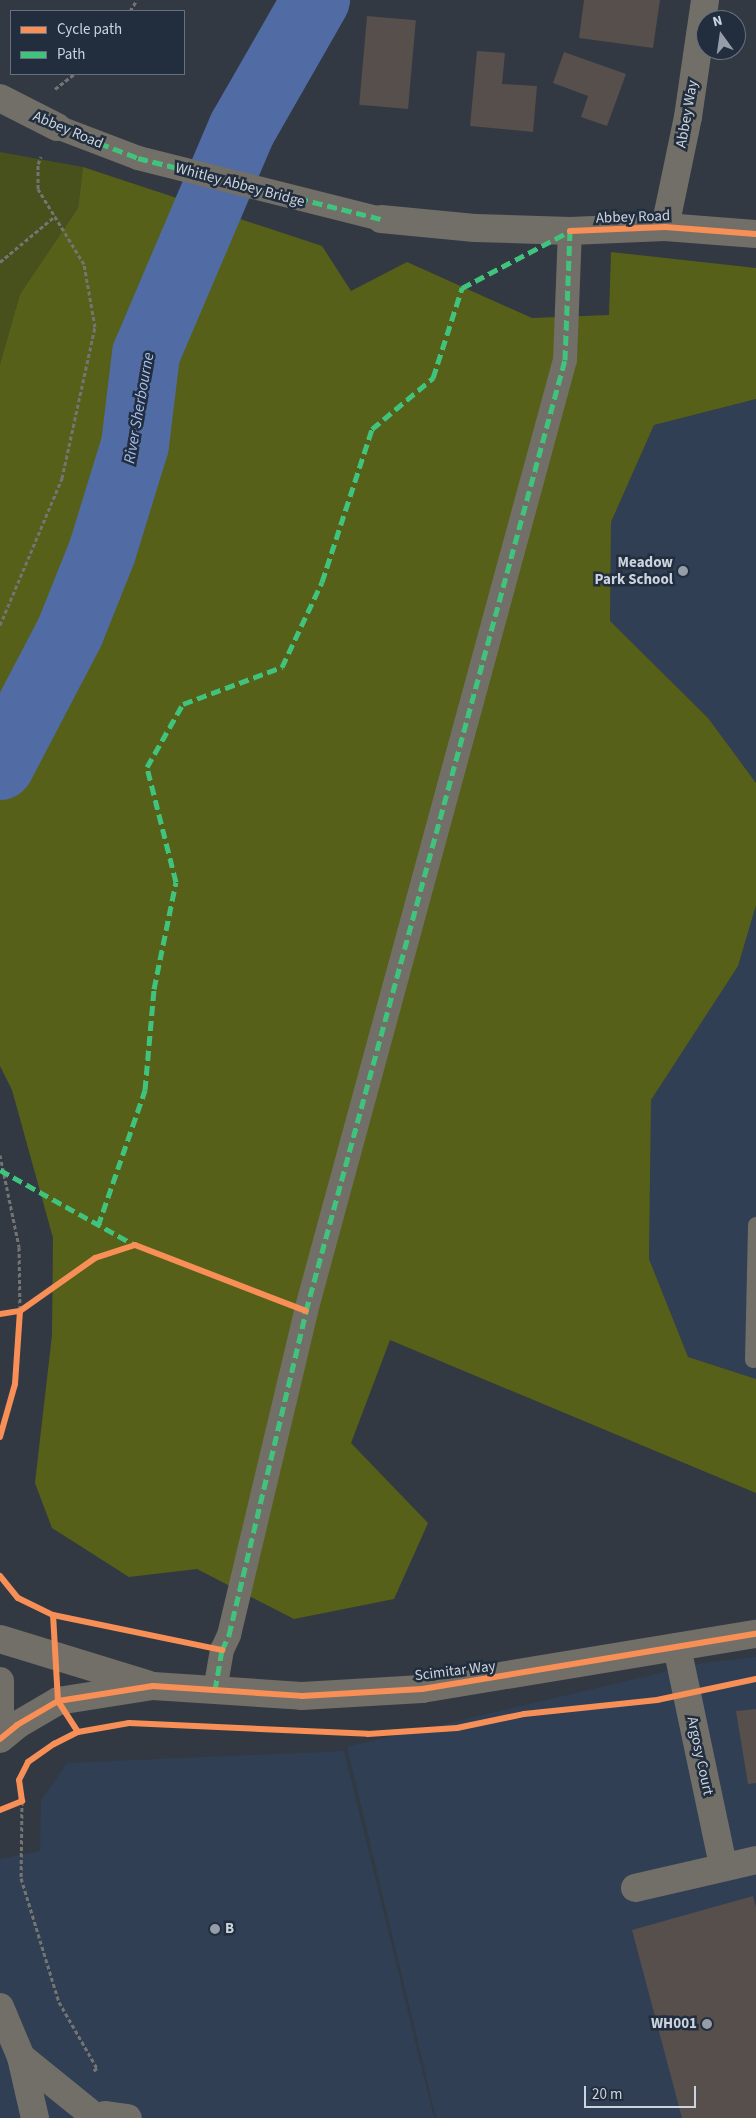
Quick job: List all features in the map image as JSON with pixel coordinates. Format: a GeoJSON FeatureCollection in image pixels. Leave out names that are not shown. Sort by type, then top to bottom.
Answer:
{"type":"FeatureCollection","features":[{"type":"Feature","properties":{"kind":"street","name":"Abbey Way"},"geometry":{"type":"LineString","coordinates":[[665,227],[688,117],[705,0]]}},
{"type":"Feature","properties":{"kind":"street","name":"Abbey Road"},"geometry":{"type":"LineString","coordinates":[[0,98],[57,127],[138,158]]}},
{"type":"Feature","properties":{"kind":"street","name":"Whitley Abbey Bridge"},"geometry":{"type":"LineString","coordinates":[[138,158],[341,211]]}},
{"type":"Feature","properties":{"kind":"street","name":"Abbey Road"},"geometry":{"type":"LineString","coordinates":[[341,211],[380,219],[475,228],[570,231],[665,227],[756,234]]}},
{"type":"Feature","properties":{"kind":"street"},"geometry":{"type":"LineString","coordinates":[[215,1690],[222,1650],[229,1635],[306,1311],[565,360],[570,231]]}},
{"type":"Feature","properties":{"kind":"street","name":"Scimitar Way"},"geometry":{"type":"LineString","coordinates":[[154,1686],[302,1696],[422,1689],[756,1634]]}},
{"type":"Feature","properties":{"kind":"street"},"geometry":{"type":"LineString","coordinates":[[0,1639],[154,1686]]}},
{"type":"Feature","properties":{"kind":"street","name":"Argosy Court"},"geometry":{"type":"LineString","coordinates":[[677,1647],[724,1866]]}},
{"type":"Feature","properties":{"kind":"street"},"geometry":{"type":"LineString","coordinates":[[0,1681],[0,1710]]}},
{"type":"Feature","properties":{"kind":"street"},"geometry":{"type":"LineString","coordinates":[[0,1739],[18,1725],[58,1701],[154,1686]]}},
{"type":"Feature","properties":{"kind":"street"},"geometry":{"type":"LineString","coordinates":[[634,1888],[756,1860]]}},
{"type":"Feature","properties":{"kind":"street"},"geometry":{"type":"LineString","coordinates":[[0,2007],[21,2057],[35,2118]]}},
{"type":"Feature","properties":{"kind":"street"},"geometry":{"type":"LineString","coordinates":[[21,2057],[91,2117],[128,2118]]}},
{"type":"Feature","properties":{"kind":"lane"},"geometry":{"type":"LineString","coordinates":[[753,1360],[756,1226]]}},
{"type":"Feature","properties":{"kind":"path"},"geometry":{"type":"LineString","coordinates":[[0,625],[62,478],[95,326],[84,264],[38,189],[38,164],[57,127]]}},
{"type":"Feature","properties":{"kind":"path"},"geometry":{"type":"LineString","coordinates":[[0,262],[55,216]]}},
{"type":"Feature","properties":{"kind":"path"},"geometry":{"type":"LineString","coordinates":[[0,1155],[19,1246],[17,1312],[19,1320]]}},
{"type":"Feature","properties":{"kind":"path"},"geometry":{"type":"LineString","coordinates":[[17,1312],[27,1306]]}},
{"type":"Feature","properties":{"kind":"path"},"geometry":{"type":"LineString","coordinates":[[15,1804],[21,1797]]}},
{"type":"Feature","properties":{"kind":"path"},"geometry":{"type":"LineString","coordinates":[[21,1797],[21,1878],[38,1939],[59,2002],[97,2068]]}},
{"type":"Feature","properties":{"kind":"shaded area","name":"Meadow Park School"},"geometry":{"type":"Polygon","coordinates":[[[756,399],[756,783],[708,718],[610,621],[611,522],[654,425],[756,399]]]}},
{"type":"Feature","properties":{"kind":"shaded area"},"geometry":{"type":"Polygon","coordinates":[[[756,905],[756,1379],[688,1357],[649,1259],[651,1100],[738,966],[756,905]]]}},
{"type":"Feature","properties":{"kind":"shaded area"},"geometry":{"type":"Polygon","coordinates":[[[756,1657],[756,2118],[436,2118],[347,1747],[702,1663],[756,1657]]]}},
{"type":"Feature","properties":{"kind":"shaded area","name":"B"},"geometry":{"type":"Polygon","coordinates":[[[344,1751],[434,2118],[0,2118],[0,1859],[40,1851],[41,1801],[67,1763],[344,1751]]]}},
{"type":"Feature","properties":{"kind":"green space"},"geometry":{"type":"Polygon","coordinates":[[[0,152],[83,167],[78,208],[20,294],[0,364],[0,152]]]}},
{"type":"Feature","properties":{"kind":"green space"},"geometry":{"type":"Polygon","coordinates":[[[83,167],[322,246],[351,291],[407,262],[532,318],[609,315],[611,252],[756,268],[756,399],[654,425],[611,522],[610,621],[708,718],[756,783],[756,905],[738,966],[651,1100],[649,1259],[688,1357],[756,1379],[756,1493],[390,1340],[351,1443],[428,1523],[394,1599],[294,1619],[197,1569],[129,1577],[52,1528],[35,1483],[52,1335],[53,1238],[12,1090],[0,1066],[0,364],[20,294],[78,208],[83,167]]]}},
{"type":"Feature","properties":{"kind":"building"},"geometry":{"type":"Polygon","coordinates":[[[584,0],[660,0],[653,48],[579,38],[584,0]]]}},
{"type":"Feature","properties":{"kind":"building"},"geometry":{"type":"Polygon","coordinates":[[[367,16],[416,20],[408,109],[359,105],[367,16]]]}},
{"type":"Feature","properties":{"kind":"building"},"geometry":{"type":"Polygon","coordinates":[[[477,51],[505,53],[502,84],[537,86],[533,132],[470,126],[477,51]]]}},
{"type":"Feature","properties":{"kind":"building"},"geometry":{"type":"Polygon","coordinates":[[[564,52],[626,74],[607,126],[581,117],[588,96],[553,83],[564,52]]]}},
{"type":"Feature","properties":{"kind":"building"},"geometry":{"type":"Polygon","coordinates":[[[756,1709],[756,1783],[748,1784],[736,1711],[756,1709]]]}},
{"type":"Feature","properties":{"kind":"building","name":"WH001"},"geometry":{"type":"Polygon","coordinates":[[[753,1896],[756,1907],[756,2118],[682,2118],[632,1930],[753,1896]]]}},
{"type":"Feature","properties":{"kind":"waterway","name":"River Sherbourne"},"geometry":{"type":"LineString","coordinates":[[0,766],[70,632],[102,552],[135,445],[146,354],[242,129],[316,0]]}},
{"type":"Feature","properties":{"kind":"marked path"},"geometry":{"type":"LineString","coordinates":[[57,127],[138,158],[381,219]]}},
{"type":"Feature","properties":{"kind":"marked path"},"geometry":{"type":"LineString","coordinates":[[98,1226],[145,1090],[154,989],[176,882],[147,767],[183,704],[282,667],[322,582],[372,429],[433,378],[462,288],[570,231]]}},
{"type":"Feature","properties":{"kind":"marked path"},"geometry":{"type":"LineString","coordinates":[[215,1690],[222,1650],[229,1635],[306,1311],[565,360],[570,231]]}},
{"type":"Feature","properties":{"kind":"marked path"},"geometry":{"type":"LineString","coordinates":[[0,1170],[135,1245]]}},
{"type":"Feature","properties":{"kind":"cycle path"},"geometry":{"type":"LineString","coordinates":[[570,231],[665,227],[756,234]]}},
{"type":"Feature","properties":{"kind":"cycle path"},"geometry":{"type":"LineString","coordinates":[[0,1314],[20,1311],[95,1258],[135,1245],[306,1311]]}},
{"type":"Feature","properties":{"kind":"cycle path"},"geometry":{"type":"LineString","coordinates":[[0,1437],[15,1384],[20,1311]]}},
{"type":"Feature","properties":{"kind":"cycle path"},"geometry":{"type":"LineString","coordinates":[[0,1576],[18,1598],[53,1615],[222,1650]]}},
{"type":"Feature","properties":{"kind":"cycle path"},"geometry":{"type":"LineString","coordinates":[[0,1810],[22,1801],[19,1780],[28,1762],[54,1744],[78,1732],[58,1701],[53,1615]]}},
{"type":"Feature","properties":{"kind":"cycle path"},"geometry":{"type":"LineString","coordinates":[[0,1739],[17,1725],[58,1701],[153,1686],[302,1696],[422,1689],[756,1634]]}},
{"type":"Feature","properties":{"kind":"cycle path"},"geometry":{"type":"LineString","coordinates":[[78,1732],[129,1723],[368,1734],[457,1728],[524,1714],[657,1700],[756,1679]]}},
{"type":"Feature","properties":{"kind":"place","name":"Meadow Park School"},"geometry":{"type":"Point","coordinates":[683,571]}},
{"type":"Feature","properties":{"kind":"place","name":"B"},"geometry":{"type":"Point","coordinates":[215,1929]}},
{"type":"Feature","properties":{"kind":"place","name":"WH001"},"geometry":{"type":"Point","coordinates":[707,2024]}}]}
